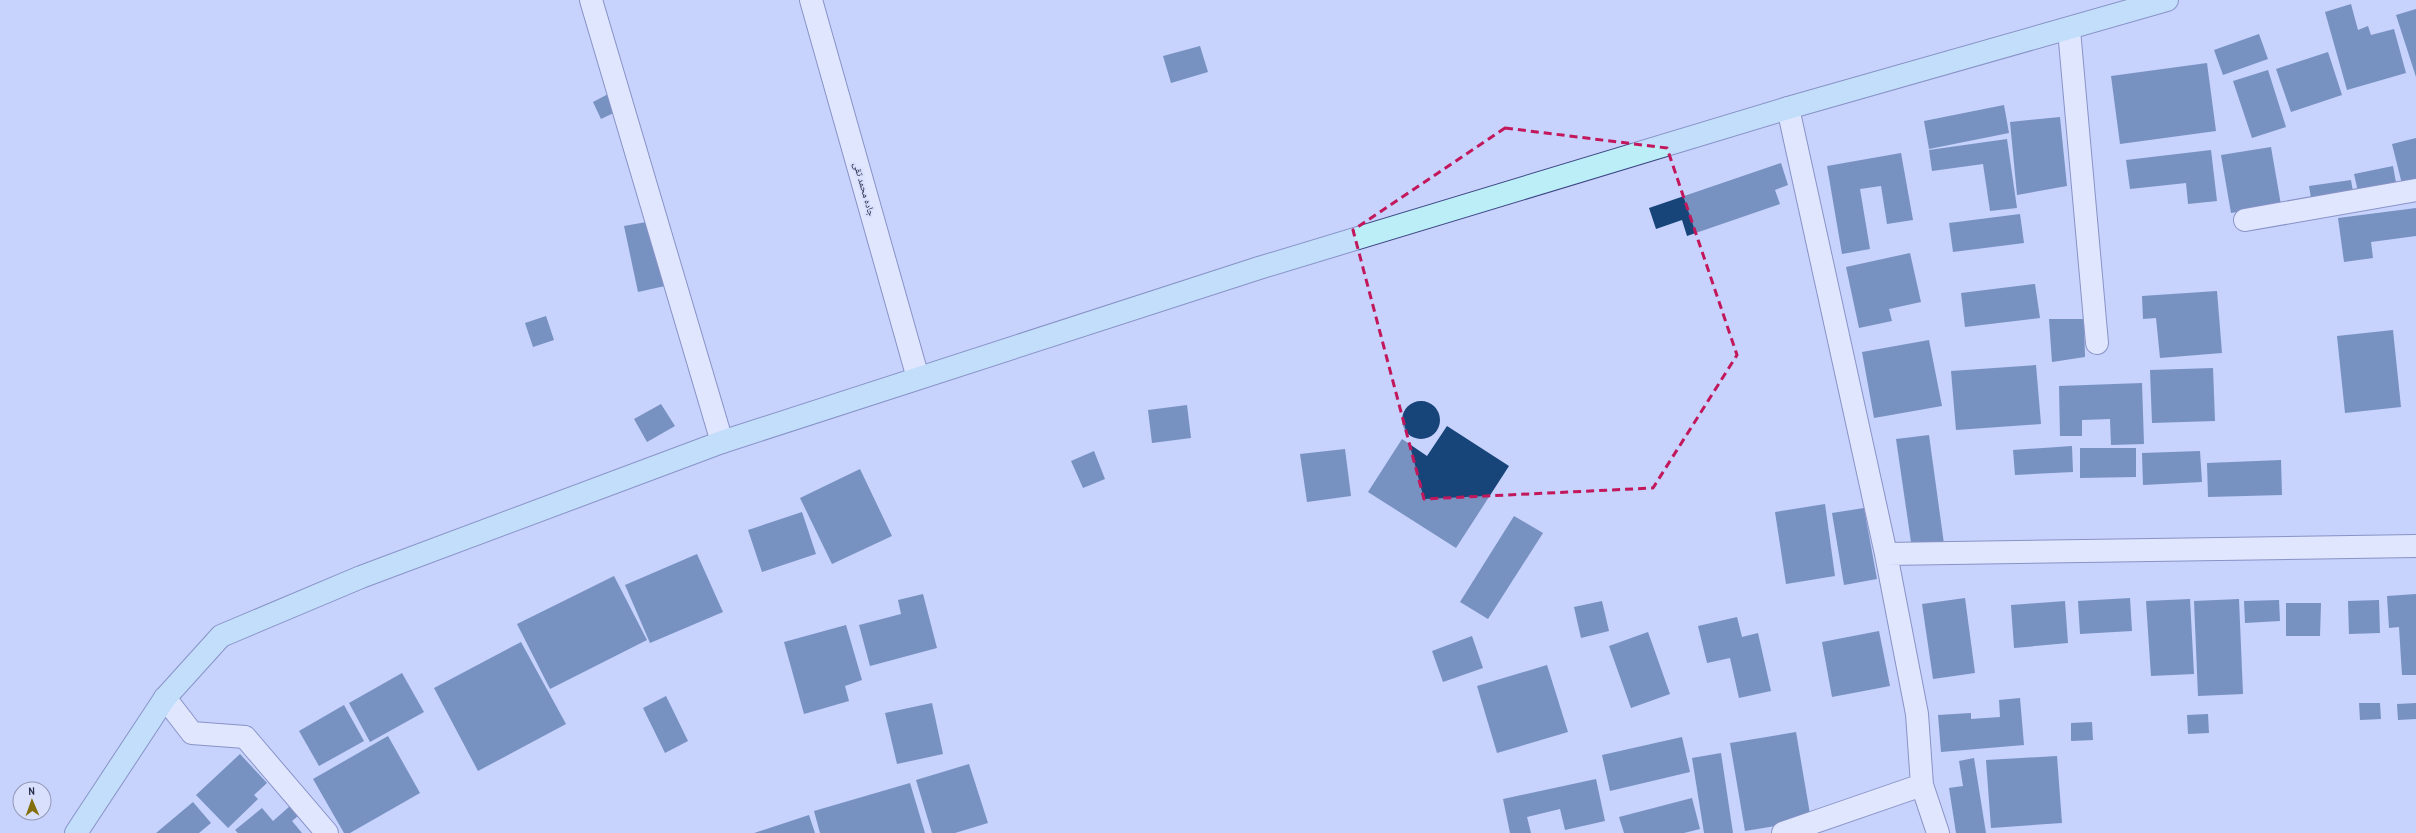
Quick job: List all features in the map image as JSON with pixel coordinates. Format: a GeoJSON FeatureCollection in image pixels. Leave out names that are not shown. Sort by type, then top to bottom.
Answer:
{"type":"FeatureCollection","features":[{"type":"Feature","properties":{"kind":"street"},"geometry":{"type":"LineString","coordinates":[[591,0],[722,442]]}},
{"type":"Feature","properties":{"kind":"street","name":"جاده محمد تقی"},"geometry":{"type":"LineString","coordinates":[[812,0],[918,378]]}},
{"type":"Feature","properties":{"kind":"street"},"geometry":{"type":"LineString","coordinates":[[76,833],[165,698],[222,636],[361,577],[722,442],[1259,268],[1788,108],[2069,30],[2167,0]]}},
{"type":"Feature","properties":{"kind":"street"},"geometry":{"type":"LineString","coordinates":[[2069,30],[2097,343]]}},
{"type":"Feature","properties":{"kind":"street"},"geometry":{"type":"LineString","coordinates":[[1788,108],[1886,554],[1917,714],[1922,785],[1938,833]]}},
{"type":"Feature","properties":{"kind":"street"},"geometry":{"type":"LineString","coordinates":[[2245,220],[2416,190]]}},
{"type":"Feature","properties":{"kind":"street"},"geometry":{"type":"LineString","coordinates":[[1886,554],[2416,546]]}},
{"type":"Feature","properties":{"kind":"street"},"geometry":{"type":"LineString","coordinates":[[165,698],[192,733],[245,737],[327,833]]}},
{"type":"Feature","properties":{"kind":"street"},"geometry":{"type":"LineString","coordinates":[[1783,833],[1922,785]]}},
{"type":"Feature","properties":{"kind":"highlighted area"},"geometry":{"type":"Polygon","coordinates":[[[1505,128],[1667,148],[1737,355],[1653,488],[1424,499],[1353,230],[1505,128]]]}},
{"type":"Feature","properties":{"kind":"building"},"geometry":{"type":"Polygon","coordinates":[[[2351,4],[2358,30],[2368,26],[2371,35],[2394,29],[2406,73],[2347,90],[2325,12],[2351,4]]]}},
{"type":"Feature","properties":{"kind":"building"},"geometry":{"type":"Polygon","coordinates":[[[2416,9],[2416,77],[2396,15],[2416,9]]]}},
{"type":"Feature","properties":{"kind":"building"},"geometry":{"type":"Polygon","coordinates":[[[2259,34],[2268,59],[2223,75],[2214,50],[2259,34]]]}},
{"type":"Feature","properties":{"kind":"building"},"geometry":{"type":"Polygon","coordinates":[[[1200,46],[1208,72],[1171,83],[1163,56],[1200,46]]]}},
{"type":"Feature","properties":{"kind":"building"},"geometry":{"type":"Polygon","coordinates":[[[2328,52],[2342,95],[2291,112],[2276,69],[2328,52]]]}},
{"type":"Feature","properties":{"kind":"building"},"geometry":{"type":"Polygon","coordinates":[[[2207,63],[2216,131],[2120,144],[2111,76],[2207,63]]]}},
{"type":"Feature","properties":{"kind":"building"},"geometry":{"type":"Polygon","coordinates":[[[2268,70],[2286,127],[2252,138],[2233,81],[2268,70]]]}},
{"type":"Feature","properties":{"kind":"building"},"geometry":{"type":"Polygon","coordinates":[[[612,92],[620,110],[601,119],[593,102],[612,92]]]}},
{"type":"Feature","properties":{"kind":"building"},"geometry":{"type":"Polygon","coordinates":[[[2004,105],[2009,133],[1929,149],[1924,121],[2004,105]]]}},
{"type":"Feature","properties":{"kind":"building"},"geometry":{"type":"Polygon","coordinates":[[[2060,117],[2067,186],[2017,195],[2010,122],[2060,117]]]}},
{"type":"Feature","properties":{"kind":"building"},"geometry":{"type":"Polygon","coordinates":[[[2416,138],[2416,181],[2402,184],[2392,144],[2416,138]]]}},
{"type":"Feature","properties":{"kind":"building"},"geometry":{"type":"Polygon","coordinates":[[[2007,139],[2017,208],[1990,211],[1983,164],[1932,171],[1929,150],[2007,139]]]}},
{"type":"Feature","properties":{"kind":"building"},"geometry":{"type":"Polygon","coordinates":[[[2271,147],[2281,205],[2231,213],[2221,155],[2271,147]]]}},
{"type":"Feature","properties":{"kind":"building"},"geometry":{"type":"Polygon","coordinates":[[[2211,150],[2217,201],[2188,204],[2186,183],[2130,189],[2126,160],[2211,150]]]}},
{"type":"Feature","properties":{"kind":"building"},"geometry":{"type":"Polygon","coordinates":[[[1901,153],[1913,220],[1887,224],[1881,186],[1860,189],[1870,249],[1842,254],[1827,166],[1901,153]]]}},
{"type":"Feature","properties":{"kind":"building"},"geometry":{"type":"Polygon","coordinates":[[[1781,163],[1788,185],[1775,190],[1780,204],[1687,236],[1682,220],[1656,229],[1649,208],[1781,163]]]}},
{"type":"Feature","properties":{"kind":"building"},"geometry":{"type":"Polygon","coordinates":[[[2393,166],[2397,188],[2359,196],[2354,174],[2393,166]]]}},
{"type":"Feature","properties":{"kind":"building"},"geometry":{"type":"Polygon","coordinates":[[[2351,180],[2354,198],[2312,204],[2309,186],[2351,180]]]}},
{"type":"Feature","properties":{"kind":"building"},"geometry":{"type":"Polygon","coordinates":[[[2416,208],[2416,236],[2371,242],[2373,258],[2344,262],[2338,218],[2416,208]]]}},
{"type":"Feature","properties":{"kind":"building"},"geometry":{"type":"Polygon","coordinates":[[[2020,214],[2024,243],[1953,252],[1949,223],[2020,214]]]}},
{"type":"Feature","properties":{"kind":"building"},"geometry":{"type":"Polygon","coordinates":[[[652,221],[665,286],[638,292],[624,226],[652,221]]]}},
{"type":"Feature","properties":{"kind":"building"},"geometry":{"type":"Polygon","coordinates":[[[1910,253],[1921,302],[1889,309],[1892,321],[1859,328],[1846,267],[1910,253]]]}},
{"type":"Feature","properties":{"kind":"building"},"geometry":{"type":"Polygon","coordinates":[[[2035,284],[2040,318],[1965,327],[1961,293],[2035,284]]]}},
{"type":"Feature","properties":{"kind":"building"},"geometry":{"type":"Polygon","coordinates":[[[2217,291],[2222,353],[2160,358],[2156,318],[2143,319],[2142,296],[2217,291]]]}},
{"type":"Feature","properties":{"kind":"building"},"geometry":{"type":"Polygon","coordinates":[[[546,316],[554,340],[533,347],[525,323],[546,316]]]}},
{"type":"Feature","properties":{"kind":"building"},"geometry":{"type":"Polygon","coordinates":[[[2049,319],[2084,319],[2085,357],[2052,362],[2049,319]]]}},
{"type":"Feature","properties":{"kind":"building"},"geometry":{"type":"Polygon","coordinates":[[[2393,330],[2401,407],[2345,413],[2337,336],[2393,330]]]}},
{"type":"Feature","properties":{"kind":"building"},"geometry":{"type":"Polygon","coordinates":[[[1929,340],[1942,406],[1874,418],[1862,352],[1929,340]]]}},
{"type":"Feature","properties":{"kind":"building"},"geometry":{"type":"Polygon","coordinates":[[[2036,365],[2041,424],[1956,430],[1951,371],[2036,365]]]}},
{"type":"Feature","properties":{"kind":"building"},"geometry":{"type":"Polygon","coordinates":[[[2213,368],[2215,421],[2152,423],[2150,370],[2213,368]]]}},
{"type":"Feature","properties":{"kind":"building"},"geometry":{"type":"Polygon","coordinates":[[[2142,383],[2144,444],[2111,445],[2110,419],[2082,420],[2082,436],[2060,436],[2059,386],[2142,383]]]}},
{"type":"Feature","properties":{"kind":"building"},"geometry":{"type":"Polygon","coordinates":[[[1421,401],[1431,404],[1437,410],[1440,420],[1437,430],[1431,436],[1421,439],[1411,436],[1405,430],[1402,420],[1405,410],[1411,404],[1421,401]]]}},
{"type":"Feature","properties":{"kind":"building"},"geometry":{"type":"Polygon","coordinates":[[[661,404],[675,426],[647,442],[634,419],[661,404]]]}},
{"type":"Feature","properties":{"kind":"building"},"geometry":{"type":"Polygon","coordinates":[[[1187,405],[1191,438],[1152,443],[1148,410],[1187,405]]]}},
{"type":"Feature","properties":{"kind":"building"},"geometry":{"type":"Polygon","coordinates":[[[1447,426],[1509,466],[1456,548],[1368,492],[1402,439],[1427,456],[1447,426]]]}},
{"type":"Feature","properties":{"kind":"building"},"geometry":{"type":"Polygon","coordinates":[[[1929,435],[1944,544],[1912,549],[1896,439],[1929,435]]]}},
{"type":"Feature","properties":{"kind":"building"},"geometry":{"type":"Polygon","coordinates":[[[2072,446],[2073,472],[2015,475],[2013,450],[2072,446]]]}},
{"type":"Feature","properties":{"kind":"building"},"geometry":{"type":"Polygon","coordinates":[[[2080,448],[2136,448],[2136,477],[2080,478],[2080,448]]]}},
{"type":"Feature","properties":{"kind":"building"},"geometry":{"type":"Polygon","coordinates":[[[1345,449],[1351,496],[1307,502],[1300,454],[1345,449]]]}},
{"type":"Feature","properties":{"kind":"building"},"geometry":{"type":"Polygon","coordinates":[[[1094,451],[1105,479],[1083,488],[1071,461],[1094,451]]]}},
{"type":"Feature","properties":{"kind":"building"},"geometry":{"type":"Polygon","coordinates":[[[2200,451],[2202,482],[2143,485],[2142,453],[2200,451]]]}},
{"type":"Feature","properties":{"kind":"building"},"geometry":{"type":"Polygon","coordinates":[[[2281,460],[2282,495],[2208,497],[2207,463],[2281,460]]]}},
{"type":"Feature","properties":{"kind":"building"},"geometry":{"type":"Polygon","coordinates":[[[860,469],[892,536],[832,564],[800,498],[860,469]]]}},
{"type":"Feature","properties":{"kind":"building"},"geometry":{"type":"Polygon","coordinates":[[[1825,504],[1835,576],[1786,584],[1775,512],[1825,504]]]}},
{"type":"Feature","properties":{"kind":"building"},"geometry":{"type":"Polygon","coordinates":[[[1864,508],[1877,579],[1844,585],[1832,513],[1864,508]]]}},
{"type":"Feature","properties":{"kind":"building"},"geometry":{"type":"Polygon","coordinates":[[[802,512],[816,554],[762,572],[748,530],[802,512]]]}},
{"type":"Feature","properties":{"kind":"building"},"geometry":{"type":"Polygon","coordinates":[[[1514,516],[1543,533],[1488,619],[1460,602],[1514,516]]]}},
{"type":"Feature","properties":{"kind":"building"},"geometry":{"type":"Polygon","coordinates":[[[697,554],[723,612],[650,643],[625,585],[697,554]]]}},
{"type":"Feature","properties":{"kind":"building"},"geometry":{"type":"Polygon","coordinates":[[[614,576],[647,640],[550,689],[517,624],[614,576]]]}},
{"type":"Feature","properties":{"kind":"building"},"geometry":{"type":"Polygon","coordinates":[[[923,594],[937,648],[870,666],[859,625],[901,614],[898,600],[923,594]]]}},
{"type":"Feature","properties":{"kind":"building"},"geometry":{"type":"Polygon","coordinates":[[[2416,594],[2416,675],[2402,675],[2399,627],[2389,628],[2387,596],[2416,594]]]}},
{"type":"Feature","properties":{"kind":"building"},"geometry":{"type":"Polygon","coordinates":[[[1965,598],[1975,673],[1933,679],[1922,604],[1965,598]]]}},
{"type":"Feature","properties":{"kind":"building"},"geometry":{"type":"Polygon","coordinates":[[[2130,598],[2132,631],[2080,634],[2078,601],[2130,598]]]}},
{"type":"Feature","properties":{"kind":"building"},"geometry":{"type":"Polygon","coordinates":[[[2190,599],[2194,674],[2151,676],[2146,601],[2190,599]]]}},
{"type":"Feature","properties":{"kind":"building"},"geometry":{"type":"Polygon","coordinates":[[[2239,599],[2243,694],[2198,696],[2194,601],[2239,599]]]}},
{"type":"Feature","properties":{"kind":"building"},"geometry":{"type":"Polygon","coordinates":[[[2279,600],[2280,621],[2245,623],[2244,601],[2279,600]]]}},
{"type":"Feature","properties":{"kind":"building"},"geometry":{"type":"Polygon","coordinates":[[[2379,600],[2380,633],[2349,634],[2348,601],[2379,600]]]}},
{"type":"Feature","properties":{"kind":"building"},"geometry":{"type":"Polygon","coordinates":[[[1602,601],[1609,631],[1581,638],[1574,607],[1602,601]]]}},
{"type":"Feature","properties":{"kind":"building"},"geometry":{"type":"Polygon","coordinates":[[[2065,601],[2068,643],[2014,648],[2011,605],[2065,601]]]}},
{"type":"Feature","properties":{"kind":"building"},"geometry":{"type":"Polygon","coordinates":[[[2286,603],[2321,603],[2320,636],[2286,636],[2286,603]]]}},
{"type":"Feature","properties":{"kind":"building"},"geometry":{"type":"Polygon","coordinates":[[[1737,617],[1742,637],[1758,633],[1771,691],[1739,698],[1730,658],[1707,663],[1698,626],[1737,617]]]}},
{"type":"Feature","properties":{"kind":"building"},"geometry":{"type":"Polygon","coordinates":[[[846,625],[862,680],[845,686],[849,701],[804,714],[784,642],[846,625]]]}},
{"type":"Feature","properties":{"kind":"building"},"geometry":{"type":"Polygon","coordinates":[[[1879,631],[1890,686],[1832,697],[1822,642],[1879,631]]]}},
{"type":"Feature","properties":{"kind":"building"},"geometry":{"type":"Polygon","coordinates":[[[1648,632],[1670,694],[1631,708],[1609,646],[1648,632]]]}},
{"type":"Feature","properties":{"kind":"building"},"geometry":{"type":"Polygon","coordinates":[[[1472,636],[1483,668],[1443,682],[1432,651],[1472,636]]]}},
{"type":"Feature","properties":{"kind":"building"},"geometry":{"type":"Polygon","coordinates":[[[521,642],[566,724],[478,771],[434,688],[521,642]]]}},
{"type":"Feature","properties":{"kind":"building"},"geometry":{"type":"Polygon","coordinates":[[[1547,665],[1568,732],[1497,753],[1477,686],[1547,665]]]}},
{"type":"Feature","properties":{"kind":"building"},"geometry":{"type":"Polygon","coordinates":[[[402,673],[424,712],[370,742],[349,703],[402,673]]]}},
{"type":"Feature","properties":{"kind":"building"},"geometry":{"type":"Polygon","coordinates":[[[666,696],[688,741],[665,753],[643,708],[666,696]]]}},
{"type":"Feature","properties":{"kind":"building"},"geometry":{"type":"Polygon","coordinates":[[[2020,698],[2024,745],[1941,752],[1938,715],[1971,713],[1971,719],[2000,717],[1999,700],[2020,698]]]}},
{"type":"Feature","properties":{"kind":"building"},"geometry":{"type":"Polygon","coordinates":[[[932,703],[943,754],[897,764],[885,713],[932,703]]]}},
{"type":"Feature","properties":{"kind":"building"},"geometry":{"type":"Polygon","coordinates":[[[2359,703],[2380,703],[2381,719],[2360,720],[2359,703]]]}},
{"type":"Feature","properties":{"kind":"building"},"geometry":{"type":"Polygon","coordinates":[[[2416,703],[2416,719],[2398,720],[2397,704],[2416,703]]]}},
{"type":"Feature","properties":{"kind":"building"},"geometry":{"type":"Polygon","coordinates":[[[344,705],[364,741],[319,766],[299,731],[344,705]]]}},
{"type":"Feature","properties":{"kind":"building"},"geometry":{"type":"Polygon","coordinates":[[[2208,714],[2209,733],[2188,734],[2187,715],[2208,714]]]}},
{"type":"Feature","properties":{"kind":"building"},"geometry":{"type":"Polygon","coordinates":[[[2092,722],[2093,740],[2071,741],[2071,723],[2092,722]]]}},
{"type":"Feature","properties":{"kind":"building"},"geometry":{"type":"Polygon","coordinates":[[[1796,732],[1811,820],[1745,831],[1730,743],[1796,732]]]}},
{"type":"Feature","properties":{"kind":"building"},"geometry":{"type":"Polygon","coordinates":[[[388,736],[420,793],[350,833],[344,833],[313,779],[388,736]]]}},
{"type":"Feature","properties":{"kind":"building"},"geometry":{"type":"Polygon","coordinates":[[[1682,737],[1690,772],[1610,791],[1602,755],[1682,737]]]}},
{"type":"Feature","properties":{"kind":"building"},"geometry":{"type":"Polygon","coordinates":[[[1721,753],[1733,833],[1704,833],[1692,758],[1721,753]]]}},
{"type":"Feature","properties":{"kind":"building"},"geometry":{"type":"Polygon","coordinates":[[[240,754],[267,783],[254,795],[258,799],[228,828],[196,795],[240,754]]]}},
{"type":"Feature","properties":{"kind":"building"},"geometry":{"type":"Polygon","coordinates":[[[2057,756],[2062,823],[1991,828],[1986,760],[2057,756]]]}},
{"type":"Feature","properties":{"kind":"building"},"geometry":{"type":"Polygon","coordinates":[[[1974,758],[1986,833],[1956,833],[1949,788],[1963,786],[1959,761],[1974,758]]]}},
{"type":"Feature","properties":{"kind":"building"},"geometry":{"type":"Polygon","coordinates":[[[969,764],[988,823],[955,833],[932,833],[916,780],[969,764]]]}},
{"type":"Feature","properties":{"kind":"building"},"geometry":{"type":"Polygon","coordinates":[[[1596,779],[1605,821],[1565,830],[1560,809],[1527,817],[1531,833],[1510,833],[1503,799],[1596,779]]]}},
{"type":"Feature","properties":{"kind":"building"},"geometry":{"type":"Polygon","coordinates":[[[910,783],[925,833],[820,833],[814,811],[910,783]]]}},
{"type":"Feature","properties":{"kind":"building"},"geometry":{"type":"Polygon","coordinates":[[[1692,798],[1700,829],[1684,833],[1624,833],[1619,817],[1692,798]]]}},
{"type":"Feature","properties":{"kind":"building"},"geometry":{"type":"Polygon","coordinates":[[[193,802],[211,823],[199,833],[156,833],[193,802]]]}},
{"type":"Feature","properties":{"kind":"building"},"geometry":{"type":"Polygon","coordinates":[[[290,806],[298,816],[292,821],[302,833],[238,833],[235,830],[262,808],[273,821],[290,806]]]}},
{"type":"Feature","properties":{"kind":"building"},"geometry":{"type":"Polygon","coordinates":[[[809,815],[815,833],[754,833],[809,815]]]}}]}
